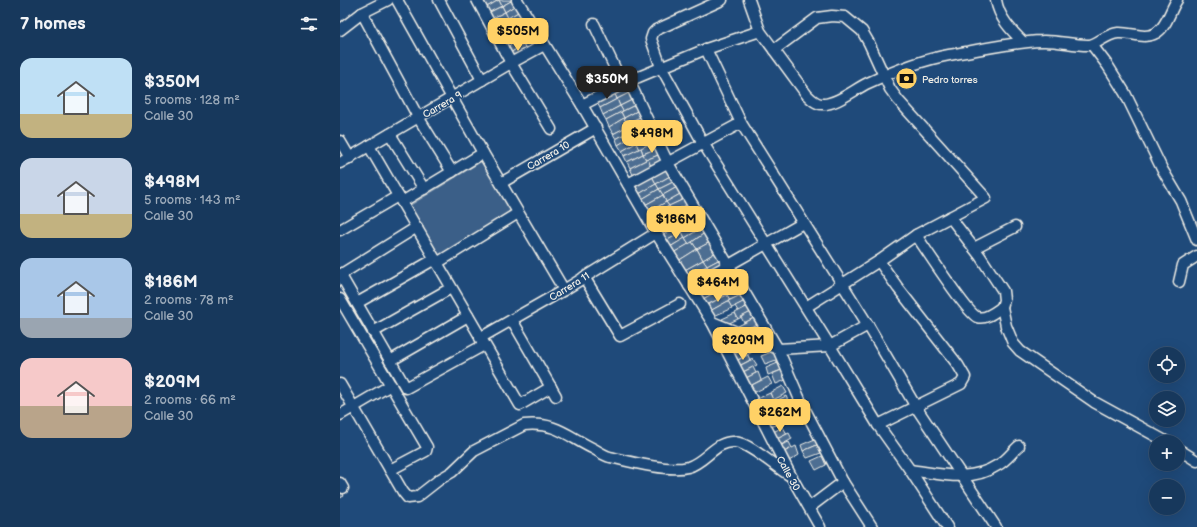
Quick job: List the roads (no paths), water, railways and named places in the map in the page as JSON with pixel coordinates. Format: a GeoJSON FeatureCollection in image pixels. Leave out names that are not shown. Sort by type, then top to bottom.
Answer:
{"type":"FeatureCollection","features":[{"type":"Feature","properties":{"kind":"street"},"geometry":{"type":"LineString","coordinates":[[340,30],[362,13],[388,0]]}},
{"type":"Feature","properties":{"kind":"street"},"geometry":{"type":"LineString","coordinates":[[397,0],[451,98],[564,290]]}},
{"type":"Feature","properties":{"kind":"street"},"geometry":{"type":"LineString","coordinates":[[439,0],[482,80]]}},
{"type":"Feature","properties":{"kind":"street"},"geometry":{"type":"LineString","coordinates":[[477,0],[511,63],[551,129]]}},
{"type":"Feature","properties":{"kind":"street","name":"Calle 30"},"geometry":{"type":"LineString","coordinates":[[517,0],[596,128],[688,286],[712,322],[790,476],[810,507],[820,527]]}},
{"type":"Feature","properties":{"kind":"street"},"geometry":{"type":"LineString","coordinates":[[722,0],[656,30],[651,38],[661,67],[703,143],[806,307],[878,426],[910,470],[947,527]]}},
{"type":"Feature","properties":{"kind":"street"},"geometry":{"type":"LineString","coordinates":[[750,0],[760,31],[807,95],[817,103],[822,104],[830,103],[868,83],[903,68],[944,56],[1023,42],[1044,41],[1092,45],[1104,37],[1117,33],[1132,33],[1147,36],[1153,35],[1159,32],[1164,26],[1177,0]]}},
{"type":"Feature","properties":{"kind":"street"},"geometry":{"type":"LineString","coordinates":[[996,0],[1000,15],[1012,31],[1023,42]]}},
{"type":"Feature","properties":{"kind":"street"},"geometry":{"type":"LineString","coordinates":[[362,13],[418,117],[452,172]]}},
{"type":"Feature","properties":{"kind":"street"},"geometry":{"type":"LineString","coordinates":[[774,50],[817,18],[832,16],[845,18],[862,32],[869,43],[890,89],[898,100],[986,198],[916,235],[879,261],[806,307]]}},
{"type":"Feature","properties":{"kind":"street"},"geometry":{"type":"LineString","coordinates":[[594,24],[668,163],[778,349],[801,402],[843,482],[872,527]]}},
{"type":"Feature","properties":{"kind":"street"},"geometry":{"type":"LineString","coordinates":[[582,105],[625,82],[661,67],[706,49],[760,31]]}},
{"type":"Feature","properties":{"kind":"street","name":"Carrera 9"},"geometry":{"type":"LineString","coordinates":[[340,163],[544,45]]}},
{"type":"Feature","properties":{"kind":"street"},"geometry":{"type":"LineString","coordinates":[[1092,45],[1108,66],[1125,93],[1162,169],[1181,201],[1197,240]]}},
{"type":"Feature","properties":{"kind":"street"},"geometry":{"type":"LineString","coordinates":[[706,49],[742,123],[803,223],[843,284],[916,407],[996,527]]}},
{"type":"Feature","properties":{"kind":"street"},"geometry":{"type":"LineString","coordinates":[[628,184],[742,123]]}},
{"type":"Feature","properties":{"kind":"street","name":"Carrera 10"},"geometry":{"type":"LineString","coordinates":[[501,183],[596,128]]}},
{"type":"Feature","properties":{"kind":"street"},"geometry":{"type":"LineString","coordinates":[[390,134],[424,189]]}},
{"type":"Feature","properties":{"kind":"street"},"geometry":{"type":"LineString","coordinates":[[340,141],[350,158]]}},
{"type":"Feature","properties":{"kind":"street"},"geometry":{"type":"LineString","coordinates":[[369,146],[520,405],[554,392],[512,320]]}},
{"type":"Feature","properties":{"kind":"street"},"geometry":{"type":"LineString","coordinates":[[340,230],[400,199],[424,189],[483,153]]}},
{"type":"Feature","properties":{"kind":"street"},"geometry":{"type":"LineString","coordinates":[[357,303],[436,261],[518,213]]}},
{"type":"Feature","properties":{"kind":"street"},"geometry":{"type":"LineString","coordinates":[[950,217],[974,248],[1003,291],[1004,300],[1002,307],[1006,326],[1013,342],[1020,351],[1094,402],[1153,435]]}},
{"type":"Feature","properties":{"kind":"street"},"geometry":{"type":"LineString","coordinates":[[688,286],[729,265],[803,223]]}},
{"type":"Feature","properties":{"kind":"street"},"geometry":{"type":"LineString","coordinates":[[417,227],[340,275],[390,361],[468,316]]}},
{"type":"Feature","properties":{"kind":"street"},"geometry":{"type":"LineString","coordinates":[[974,248],[1015,227]]}},
{"type":"Feature","properties":{"kind":"street","name":"Carrera 11"},"geometry":{"type":"LineString","coordinates":[[390,361],[406,388],[482,341],[512,320],[564,290],[656,233]]}},
{"type":"Feature","properties":{"kind":"street"},"geometry":{"type":"LineString","coordinates":[[916,235],[965,305],[976,317],[983,318],[1002,307]]}},
{"type":"Feature","properties":{"kind":"street"},"geometry":{"type":"LineString","coordinates":[[1179,282],[1183,265],[1197,256]]}},
{"type":"Feature","properties":{"kind":"street"},"geometry":{"type":"LineString","coordinates":[[878,426],[961,384],[965,377],[958,365],[898,288],[879,261]]}},
{"type":"Feature","properties":{"kind":"street"},"geometry":{"type":"LineString","coordinates":[[584,277],[620,336],[680,304]]}},
{"type":"Feature","properties":{"kind":"street"},"geometry":{"type":"LineString","coordinates":[[373,332],[451,288]]}},
{"type":"Feature","properties":{"kind":"street"},"geometry":{"type":"LineString","coordinates":[[340,299],[427,447],[426,451],[390,470]]}},
{"type":"Feature","properties":{"kind":"street"},"geometry":{"type":"LineString","coordinates":[[712,322],[778,349],[830,346],[868,325]]}},
{"type":"Feature","properties":{"kind":"street"},"geometry":{"type":"LineString","coordinates":[[340,384],[404,494],[408,498],[414,498],[452,472],[474,451],[524,425],[533,424],[558,429],[573,437],[580,443],[608,456],[666,468],[680,468],[697,464],[718,446],[736,442],[745,446],[790,476]]}},
{"type":"Feature","properties":{"kind":"street"},"geometry":{"type":"LineString","coordinates":[[340,415],[391,385]]}},
{"type":"Feature","properties":{"kind":"street"},"geometry":{"type":"LineString","coordinates":[[910,470],[962,477],[977,475],[999,465],[1018,446]]}},
{"type":"Feature","properties":{"kind":"street"},"geometry":{"type":"LineString","coordinates":[[1185,453],[1197,461]]}},
{"type":"Feature","properties":{"kind":"street"},"geometry":{"type":"LineString","coordinates":[[810,507],[843,482]]}},
{"type":"Feature","properties":{"kind":"place","name":"Pedro torres"},"geometry":{"type":"Point","coordinates":[906,79]}}]}
